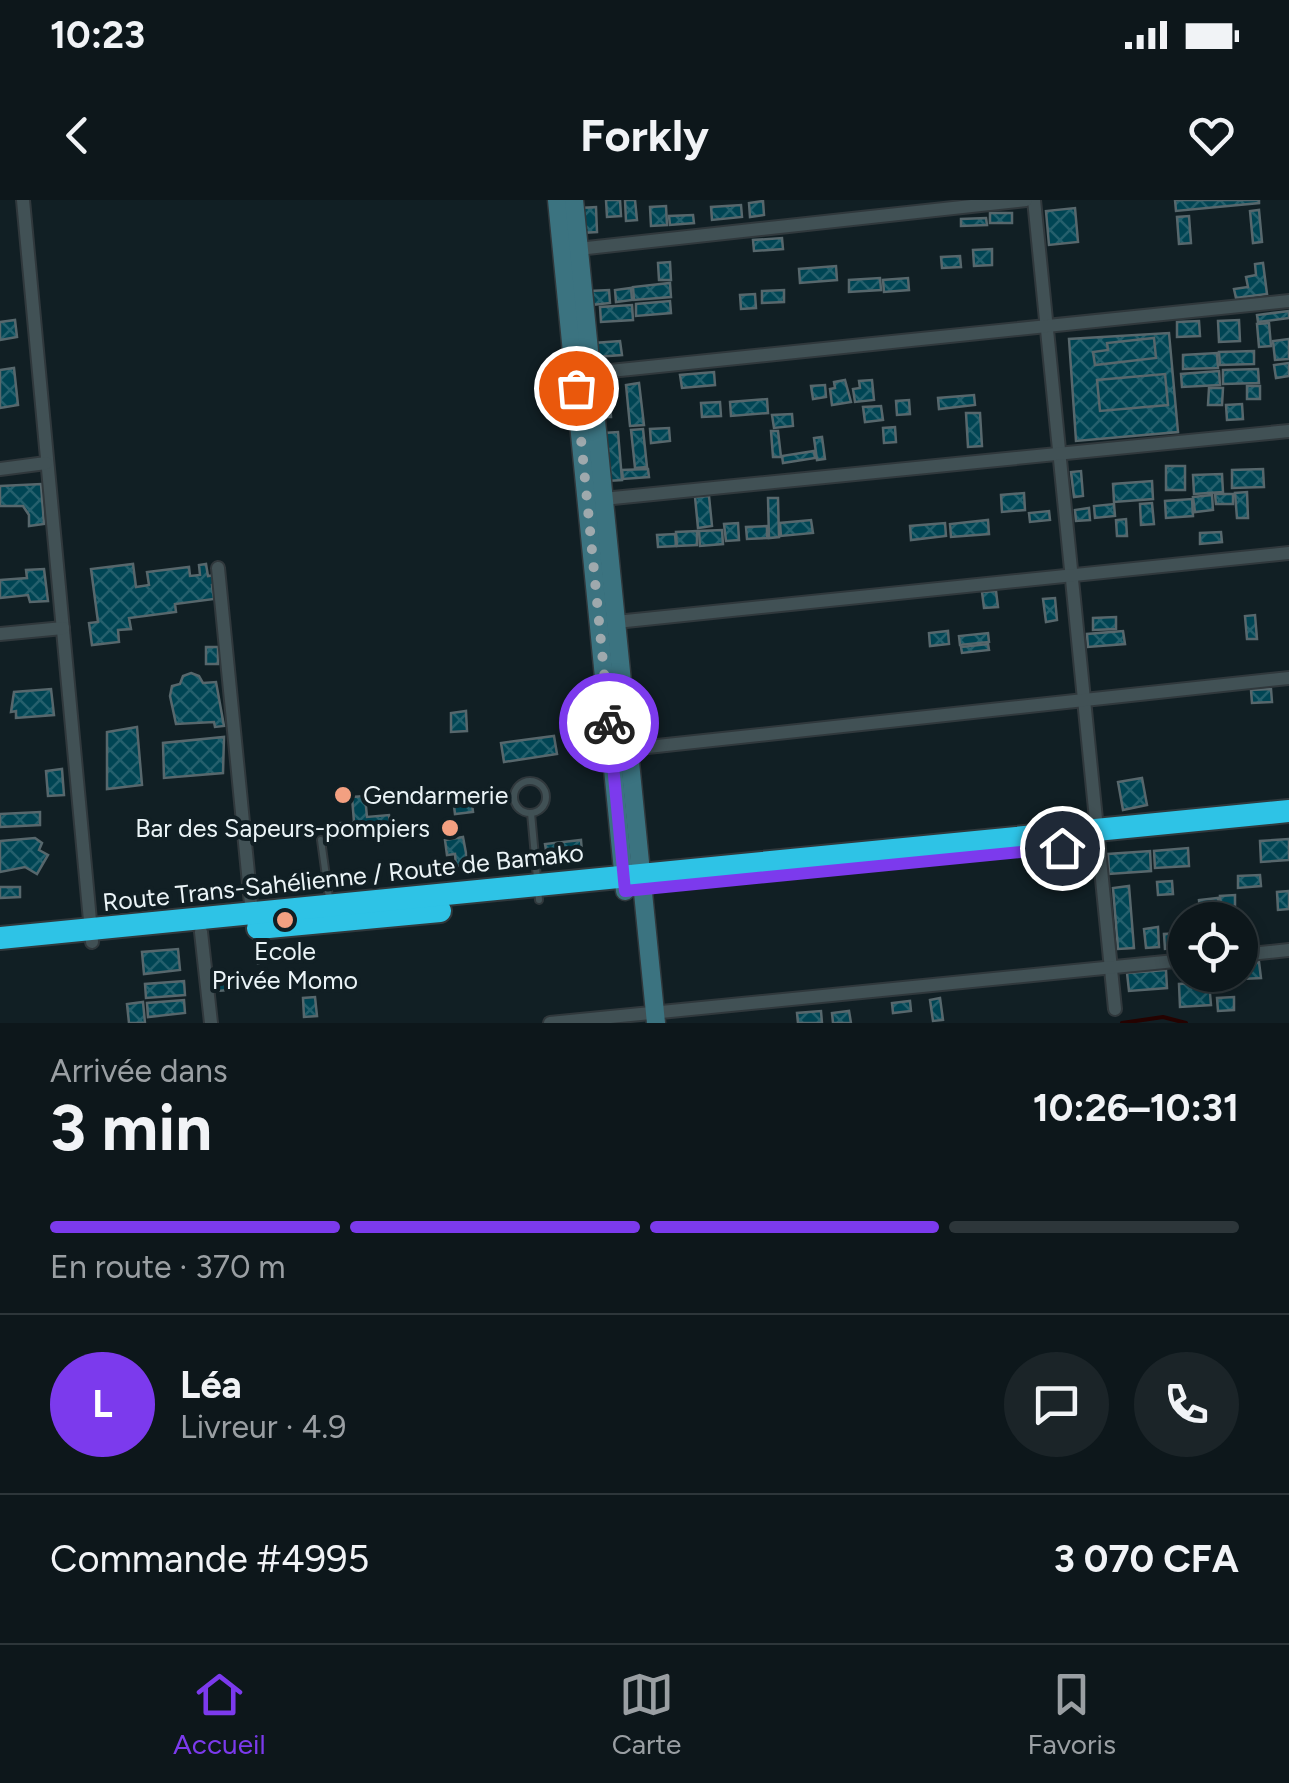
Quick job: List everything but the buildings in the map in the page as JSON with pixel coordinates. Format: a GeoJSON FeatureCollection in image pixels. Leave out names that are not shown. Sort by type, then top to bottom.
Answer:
{"type":"FeatureCollection","features":[{"type":"Feature","properties":{"kind":"highway","name":"Route Trans-Sahélienne / Route de Bamako"},"geometry":{"type":"LineString","coordinates":[[0,938],[201,932],[331,914],[1099,837],[1289,811]]}},
{"type":"Feature","properties":{"kind":"highway","name":"Route Trans-Sahélienne / Route de Bamako"},"geometry":{"type":"LineString","coordinates":[[1099,837],[1289,826]]}},
{"type":"Feature","properties":{"kind":"highway","name":"Route Trans-Sahélienne / Route de Bamako"},"geometry":{"type":"LineString","coordinates":[[0,950],[252,914],[331,914]]}},
{"type":"Feature","properties":{"kind":"street"},"geometry":{"type":"LineString","coordinates":[[23,200],[91,936]]}},
{"type":"Feature","properties":{"kind":"street"},"geometry":{"type":"LineString","coordinates":[[558,200],[633,883],[656,1018]]}},
{"type":"Feature","properties":{"kind":"street"},"geometry":{"type":"LineString","coordinates":[[574,200],[629,749],[633,883]]}},
{"type":"Feature","properties":{"kind":"street"},"geometry":{"type":"LineString","coordinates":[[578,250],[1026,200]]}},
{"type":"Feature","properties":{"kind":"street"},"geometry":{"type":"LineString","coordinates":[[1034,200],[1116,1009]]}},
{"type":"Feature","properties":{"kind":"street"},"geometry":{"type":"LineString","coordinates":[[592,373],[1289,301]]}},
{"type":"Feature","properties":{"kind":"street"},"geometry":{"type":"LineString","coordinates":[[604,499],[1289,431]]}},
{"type":"Feature","properties":{"kind":"street"},"geometry":{"type":"LineString","coordinates":[[0,470],[46,464]]}},
{"type":"Feature","properties":{"kind":"street"},"geometry":{"type":"LineString","coordinates":[[616,622],[1289,554]]}},
{"type":"Feature","properties":{"kind":"street"},"geometry":{"type":"LineString","coordinates":[[218,568],[252,914]]}},
{"type":"Feature","properties":{"kind":"street"},"geometry":{"type":"LineString","coordinates":[[0,634],[63,628]]}},
{"type":"Feature","properties":{"kind":"street"},"geometry":{"type":"LineString","coordinates":[[629,749],[1289,678]]}},
{"type":"Feature","properties":{"kind":"street"},"geometry":{"type":"LineString","coordinates":[[201,932],[212,1023]]}},
{"type":"Feature","properties":{"kind":"street"},"geometry":{"type":"LineString","coordinates":[[1258,953],[1289,950]]}},
{"type":"Feature","properties":{"kind":"street"},"geometry":{"type":"LineString","coordinates":[[550,1023],[656,1018],[1168,962]]}},
{"type":"Feature","properties":{"kind":"lane"},"geometry":{"type":"LineString","coordinates":[[530,781],[543,787],[546,796],[544,806],[531,814],[521,810],[515,800],[516,790],[530,781]]}},
{"type":"Feature","properties":{"kind":"lane"},"geometry":{"type":"LineString","coordinates":[[531,814],[538,893]]}},
{"type":"Feature","properties":{"kind":"lane"},"geometry":{"type":"LineString","coordinates":[[321,840],[331,914]]}},
{"type":"Feature","properties":{"kind":"waterway"},"geometry":{"type":"LineString","coordinates":[[1122,1023],[1163,1017],[1186,1023]]}},
{"type":"Feature","properties":{"kind":"way so far"},"geometry":{"type":"LineString","coordinates":[[576,388],[609,723]]}},
{"type":"Feature","properties":{"kind":"place","name":"Gendarmerie"},"geometry":{"type":"Point","coordinates":[343,795]}},
{"type":"Feature","properties":{"kind":"place","name":"Bar des Sapeurs-pompiers"},"geometry":{"type":"Point","coordinates":[450,828]}},
{"type":"Feature","properties":{"kind":"place","name":"Ecole Privée Momo"},"geometry":{"type":"Point","coordinates":[285,920]}},
{"type":"Feature","properties":{"kind":"route"},"geometry":{"type":"LineString","coordinates":[[609,723],[625,891],[1062,848]]}}]}
